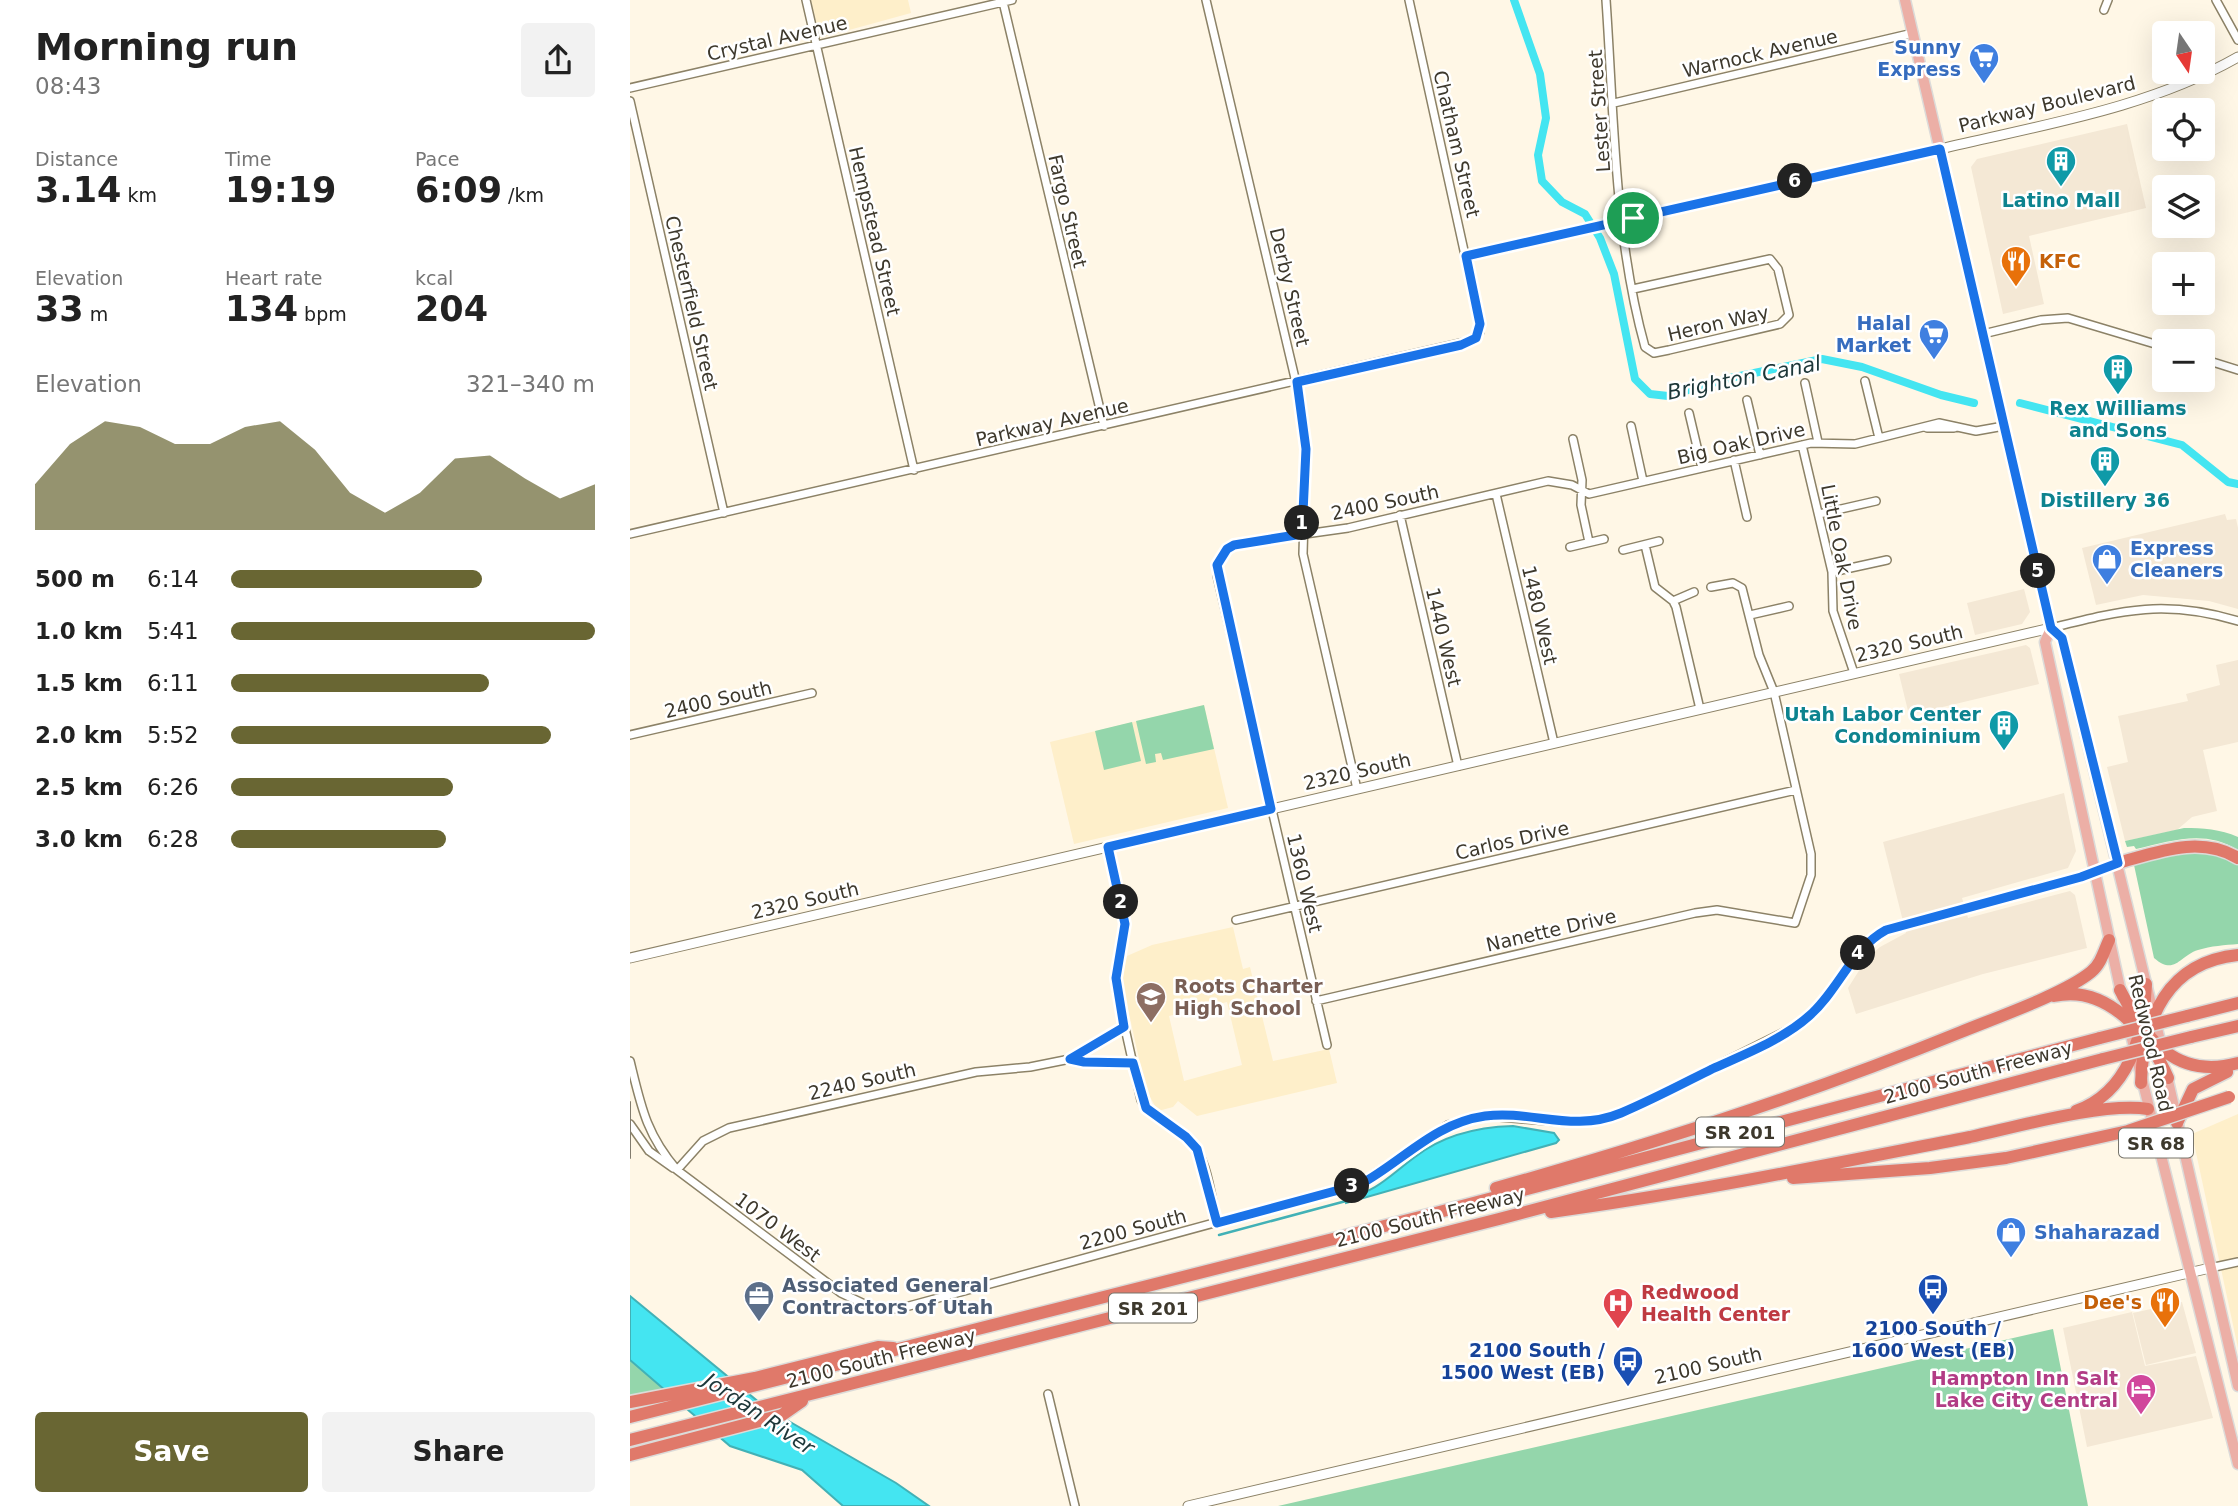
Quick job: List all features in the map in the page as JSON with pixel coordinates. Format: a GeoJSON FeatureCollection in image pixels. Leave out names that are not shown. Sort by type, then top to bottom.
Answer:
{"type":"FeatureCollection","features":[{"type":"Feature","properties":{"kind":"highway"},"geometry":{"type":"LineString","coordinates":[[2118,863],[2194,845],[2217,847],[2238,858]]}},
{"type":"Feature","properties":{"kind":"highway"},"geometry":{"type":"LineString","coordinates":[[1381,1227],[1426,1208],[1790,1099],[2020,1007],[2088,975],[2098,964],[2109,940]]}},
{"type":"Feature","properties":{"kind":"highway"},"geometry":{"type":"LineString","coordinates":[[2046,1120],[2080,1110],[2102,1098],[2118,1081],[2165,996],[2185,973],[2205,961],[2238,955]]}},
{"type":"Feature","properties":{"kind":"highway"},"geometry":{"type":"LineString","coordinates":[[2141,1083],[2147,984]]}},
{"type":"Feature","properties":{"kind":"highway"},"geometry":{"type":"LineString","coordinates":[[2120,990],[2168,1078]]}},
{"type":"Feature","properties":{"kind":"highway"},"geometry":{"type":"LineString","coordinates":[[2020,1007],[2062,995],[2081,994],[2107,1004],[2180,1061],[2199,1068],[2238,1065]]}},
{"type":"Feature","properties":{"kind":"highway","name":"2100 South Freeway"},"geometry":{"type":"LineString","coordinates":[[630,1417],[1381,1227],[2238,1003]]}},
{"type":"Feature","properties":{"kind":"highway","name":"2100 South Freeway"},"geometry":{"type":"LineString","coordinates":[[630,1440],[1499,1219],[2103,1059],[2238,1026]]}},
{"type":"Feature","properties":{"kind":"highway"},"geometry":{"type":"LineString","coordinates":[[2177,1123],[2193,1089],[2238,1065]]}},
{"type":"Feature","properties":{"kind":"highway"},"geometry":{"type":"LineString","coordinates":[[1730,1182],[1930,1168],[2006,1158],[2128,1131],[2238,1093]]}},
{"type":"Feature","properties":{"kind":"highway"},"geometry":{"type":"LineString","coordinates":[[1499,1219],[1730,1182],[2046,1120],[2132,1107],[2148,1109]]}},
{"type":"Feature","properties":{"kind":"highway"},"geometry":{"type":"LineString","coordinates":[[630,1402],[755,1378],[878,1347],[905,1349]]}},
{"type":"Feature","properties":{"kind":"highway"},"geometry":{"type":"LineString","coordinates":[[630,1455],[782,1415],[808,1396]]}},
{"type":"Feature","properties":{"kind":"main road","name":"Redwood Road"},"geometry":{"type":"LineString","coordinates":[[1905,0],[2051,628],[2062,638],[2118,863],[2238,1386]]}},
{"type":"Feature","properties":{"kind":"main road","name":"Redwood Road"},"geometry":{"type":"LineString","coordinates":[[2051,628],[2045,642],[2093,872],[2141,1083],[2238,1464]]}},
{"type":"Feature","properties":{"kind":"street","name":"Hempstead Street"},"geometry":{"type":"LineString","coordinates":[[806,0],[914,470]]}},
{"type":"Feature","properties":{"kind":"street","name":"Crystal Avenue"},"geometry":{"type":"LineString","coordinates":[[630,88],[1012,0]]}},
{"type":"Feature","properties":{"kind":"street","name":"Derby Street"},"geometry":{"type":"LineString","coordinates":[[1206,0],[1297,382],[1306,449],[1302,534],[1305,563],[1357,789]]}},
{"type":"Feature","properties":{"kind":"street","name":"Chatham Street"},"geometry":{"type":"LineString","coordinates":[[1409,0],[1466,256],[1480,324],[1478,335]]}},
{"type":"Feature","properties":{"kind":"street","name":"Lester Street"},"geometry":{"type":"LineString","coordinates":[[1606,0],[1623,220],[1644,344],[1650,352]]}},
{"type":"Feature","properties":{"kind":"street"},"geometry":{"type":"LineString","coordinates":[[2104,10],[2108,0]]}},
{"type":"Feature","properties":{"kind":"street"},"geometry":{"type":"LineString","coordinates":[[2216,0],[2238,40]]}},
{"type":"Feature","properties":{"kind":"street","name":"Fargo Street"},"geometry":{"type":"LineString","coordinates":[[1003,2],[1104,426]]}},
{"type":"Feature","properties":{"kind":"street","name":"Warnock Avenue"},"geometry":{"type":"LineString","coordinates":[[1614,103],[1913,33]]}},
{"type":"Feature","properties":{"kind":"street","name":"Parkway Boulevard"},"geometry":{"type":"LineString","coordinates":[[1940,149],[2148,98],[2238,57]]}},
{"type":"Feature","properties":{"kind":"street","name":"Chesterfield Street"},"geometry":{"type":"LineString","coordinates":[[630,101],[724,513]]}},
{"type":"Feature","properties":{"kind":"street"},"geometry":{"type":"LineString","coordinates":[[1466,256],[1940,149]]}},
{"type":"Feature","properties":{"kind":"street","name":"Heron Way"},"geometry":{"type":"LineString","coordinates":[[1633,289],[1763,259],[1774,260],[1789,315],[1780,324],[1650,352]]}},
{"type":"Feature","properties":{"kind":"street"},"geometry":{"type":"LineString","coordinates":[[1983,334],[2041,320],[2068,318],[2152,343]]}},
{"type":"Feature","properties":{"kind":"street","name":"Parkway Avenue"},"geometry":{"type":"LineString","coordinates":[[630,534],[1461,345],[1478,335]]}},
{"type":"Feature","properties":{"kind":"street"},"geometry":{"type":"LineString","coordinates":[[2215,363],[2238,370]]}},
{"type":"Feature","properties":{"kind":"street"},"geometry":{"type":"LineString","coordinates":[[1865,381],[1879,438]]}},
{"type":"Feature","properties":{"kind":"street"},"geometry":{"type":"LineString","coordinates":[[1805,383],[1818,442]]}},
{"type":"Feature","properties":{"kind":"street"},"geometry":{"type":"LineString","coordinates":[[1747,400],[1760,454]]}},
{"type":"Feature","properties":{"kind":"street"},"geometry":{"type":"LineString","coordinates":[[1689,413],[1702,468]]}},
{"type":"Feature","properties":{"kind":"street"},"geometry":{"type":"LineString","coordinates":[[1631,426],[1643,481]]}},
{"type":"Feature","properties":{"kind":"street","name":"Big Oak Drive"},"geometry":{"type":"LineString","coordinates":[[1581,492],[1591,493],[1818,442],[1847,445],[1925,428],[1976,431],[2004,426]]}},
{"type":"Feature","properties":{"kind":"street"},"geometry":{"type":"LineString","coordinates":[[1573,439],[1582,480],[1581,505],[1589,542]]}},
{"type":"Feature","properties":{"kind":"street","name":"Little Oak Drive"},"geometry":{"type":"LineString","coordinates":[[1802,445],[1832,572],[1833,611],[1854,673]]}},
{"type":"Feature","properties":{"kind":"street"},"geometry":{"type":"LineString","coordinates":[[1734,460],[1747,517]]}},
{"type":"Feature","properties":{"kind":"street","name":"2400 South"},"geometry":{"type":"LineString","coordinates":[[1217,565],[1227,549],[1234,545],[1400,515],[1549,481],[1567,484],[1581,492]]}},
{"type":"Feature","properties":{"kind":"street","name":"1480 West"},"geometry":{"type":"LineString","coordinates":[[1496,494],[1553,743]]}},
{"type":"Feature","properties":{"kind":"street"},"geometry":{"type":"LineString","coordinates":[[1819,514],[1876,501]]}},
{"type":"Feature","properties":{"kind":"street","name":"1440 West"},"geometry":{"type":"LineString","coordinates":[[1400,515],[1458,766]]}},
{"type":"Feature","properties":{"kind":"street"},"geometry":{"type":"LineString","coordinates":[[1570,547],[1604,539]]}},
{"type":"Feature","properties":{"kind":"street"},"geometry":{"type":"LineString","coordinates":[[1623,550],[1659,541]]}},
{"type":"Feature","properties":{"kind":"street"},"geometry":{"type":"LineString","coordinates":[[1645,545],[1655,587],[1673,601],[1700,709]]}},
{"type":"Feature","properties":{"kind":"street"},"geometry":{"type":"LineString","coordinates":[[1832,572],[1886,560]]}},
{"type":"Feature","properties":{"kind":"street","name":"1360 West"},"geometry":{"type":"LineString","coordinates":[[1217,565],[1327,1045]]}},
{"type":"Feature","properties":{"kind":"street"},"geometry":{"type":"LineString","coordinates":[[1711,587],[1730,583],[1739,585],[1744,592],[1759,654],[1774,692],[1796,790]]}},
{"type":"Feature","properties":{"kind":"street"},"geometry":{"type":"LineString","coordinates":[[1673,601],[1695,592]]}},
{"type":"Feature","properties":{"kind":"street"},"geometry":{"type":"LineString","coordinates":[[1750,615],[1789,606]]}},
{"type":"Feature","properties":{"kind":"street"},"geometry":{"type":"LineString","coordinates":[[2051,628],[2147,607],[2196,610],[2238,621]]}},
{"type":"Feature","properties":{"kind":"street","name":"2320 South"},"geometry":{"type":"LineString","coordinates":[[630,958],[2051,628]]}},
{"type":"Feature","properties":{"kind":"street","name":"2400 South"},"geometry":{"type":"LineString","coordinates":[[630,735],[813,693]]}},
{"type":"Feature","properties":{"kind":"street","name":"Carlos Drive"},"geometry":{"type":"LineString","coordinates":[[1236,920],[1796,790]]}},
{"type":"Feature","properties":{"kind":"street","name":"Nanette Drive"},"geometry":{"type":"LineString","coordinates":[[1316,1001],[1695,913],[1717,910],[1795,923],[1811,875],[1811,854],[1796,790]]}},
{"type":"Feature","properties":{"kind":"street"},"geometry":{"type":"LineString","coordinates":[[1108,847],[1125,924],[1116,978],[1124,1027],[1146,1108],[1186,1137],[1197,1149],[1217,1223]]}},
{"type":"Feature","properties":{"kind":"street","name":"2200 South"},"geometry":{"type":"LineString","coordinates":[[862,1305],[875,1309],[908,1306],[1361,1184],[1383,1172],[1430,1136],[1467,1120],[1488,1116],[1525,1117],[1573,1123],[1620,1114],[1800,1024],[1831,993],[1862,948],[1886,930],[2118,863]]}},
{"type":"Feature","properties":{"kind":"street","name":"2240 South"},"geometry":{"type":"LineString","coordinates":[[677,1170],[704,1141],[729,1128],[976,1072],[1030,1068],[1070,1059],[1124,1027]]}},
{"type":"Feature","properties":{"kind":"street","name":"2240 South"},"geometry":{"type":"LineString","coordinates":[[1070,1059],[1084,1062],[1133,1063]]}},
{"type":"Feature","properties":{"kind":"street","name":"1070 West"},"geometry":{"type":"LineString","coordinates":[[630,1061],[647,1128],[659,1150],[677,1170]]}},
{"type":"Feature","properties":{"kind":"street","name":"1070 West"},"geometry":{"type":"LineString","coordinates":[[630,1124],[649,1151],[841,1293],[862,1305]]}},
{"type":"Feature","properties":{"kind":"street","name":"2100 South"},"geometry":{"type":"LineString","coordinates":[[1188,1506],[2238,1262]]}},
{"type":"Feature","properties":{"kind":"street"},"geometry":{"type":"LineString","coordinates":[[1048,1394],[1075,1506]]}},
{"type":"Feature","properties":{"kind":"shaded area"},"geometry":{"type":"Polygon","coordinates":[[[811,0],[908,0],[911,13],[820,38],[811,0]]]}},
{"type":"Feature","properties":{"kind":"shaded area"},"geometry":{"type":"Polygon","coordinates":[[[2127,124],[2146,208],[2029,236],[2044,304],[2003,314],[1971,167],[1977,159],[2127,124]]]}},
{"type":"Feature","properties":{"kind":"shaded area"},"geometry":{"type":"Polygon","coordinates":[[[2225,514],[2227,520],[2236,519],[2238,528],[2238,609],[2209,601],[2143,595],[2096,605],[2082,548],[2225,514]]]}},
{"type":"Feature","properties":{"kind":"shaded area"},"geometry":{"type":"Polygon","coordinates":[[[2024,589],[2030,612],[2022,624],[1975,635],[1967,603],[2024,589]]]}},
{"type":"Feature","properties":{"kind":"shaded area"},"geometry":{"type":"Polygon","coordinates":[[[2026,645],[2030,648],[2039,684],[1909,715],[1899,674],[2026,645]]]}},
{"type":"Feature","properties":{"kind":"shaded area"},"geometry":{"type":"Polygon","coordinates":[[[2238,660],[2238,742],[2203,750],[2217,811],[2192,817],[2177,830],[2125,841],[2107,767],[2128,762],[2118,716],[2188,701],[2186,694],[2220,685],[2216,665],[2238,660]]]}},
{"type":"Feature","properties":{"kind":"shaded area"},"geometry":{"type":"Polygon","coordinates":[[[1204,705],[1228,808],[1074,844],[1050,742],[1204,705]]]}},
{"type":"Feature","properties":{"kind":"shaded area"},"geometry":{"type":"Polygon","coordinates":[[[2064,793],[2076,851],[2068,868],[1962,898],[1968,918],[2070,891],[2075,895],[2087,948],[1983,974],[1856,1014],[1848,988],[1867,958],[1880,947],[1906,933],[1883,842],[2064,793]]]}},
{"type":"Feature","properties":{"kind":"shaded area","name":"Roots Charter High School"},"geometry":{"type":"Polygon","coordinates":[[[1233,927],[1243,969],[1250,967],[1273,1061],[1329,1049],[1337,1083],[1197,1116],[1178,1101],[1173,1107],[1158,1111],[1146,1090],[1122,975],[1127,956],[1152,945],[1233,927]],[[1227,1002],[1169,1016],[1184,1081],[1242,1065],[1227,1002]]]}},
{"type":"Feature","properties":{"kind":"shaded area"},"geometry":{"type":"Polygon","coordinates":[[[2238,1114],[2238,1348],[2192,1134],[2238,1114]]]}},
{"type":"Feature","properties":{"kind":"shaded area"},"geometry":{"type":"Polygon","coordinates":[[[2182,1302],[2196,1353],[2146,1365],[2133,1313],[2182,1302]]]}},
{"type":"Feature","properties":{"kind":"shaded area"},"geometry":{"type":"Polygon","coordinates":[[[2132,1312],[2145,1366],[2196,1356],[2213,1418],[2087,1447],[2063,1328],[2132,1312]]]}},
{"type":"Feature","properties":{"kind":"green space"},"geometry":{"type":"Polygon","coordinates":[[[1204,705],[1214,749],[1163,760],[1161,753],[1155,754],[1156,762],[1146,764],[1136,721],[1204,705]]]}},
{"type":"Feature","properties":{"kind":"green space"},"geometry":{"type":"Polygon","coordinates":[[[1132,722],[1141,761],[1104,770],[1095,731],[1132,722]]]}},
{"type":"Feature","properties":{"kind":"green space"},"geometry":{"type":"Polygon","coordinates":[[[2184,828],[2225,832],[2238,837],[2238,850],[2200,838],[2175,840],[2136,849],[2134,846],[2127,847],[2125,841],[2184,828]]]}},
{"type":"Feature","properties":{"kind":"green space"},"geometry":{"type":"Polygon","coordinates":[[[2208,850],[2238,863],[2238,944],[2198,950],[2172,965],[2161,963],[2154,958],[2134,865],[2181,852],[2208,850]]]}},
{"type":"Feature","properties":{"kind":"green space"},"geometry":{"type":"Polygon","coordinates":[[[2053,1329],[2088,1506],[1278,1506],[2053,1329]]]}},
{"type":"Feature","properties":{"kind":"green space"},"geometry":{"type":"Polygon","coordinates":[[[630,1352],[681,1387],[630,1396],[630,1352]]]}},
{"type":"Feature","properties":{"kind":"water"},"geometry":{"type":"Polygon","coordinates":[[[1513,1126],[1554,1133],[1559,1140],[1346,1203],[1345,1199],[1375,1187],[1437,1143],[1474,1130],[1513,1126]]]}},
{"type":"Feature","properties":{"kind":"water","name":"Jordan River"},"geometry":{"type":"Polygon","coordinates":[[[630,1296],[766,1408],[896,1483],[929,1506],[843,1506],[802,1470],[730,1446],[630,1360],[630,1296]]]}},
{"type":"Feature","properties":{"kind":"waterway","name":"Brighton Canal"},"geometry":{"type":"LineString","coordinates":[[1514,0],[1540,74],[1546,118],[1538,155],[1542,181],[1562,202],[1585,214],[1600,238],[1614,274],[1635,379],[1650,394],[1668,396],[1730,378],[1822,359],[1862,367],[1941,395],[1974,403]]}},
{"type":"Feature","properties":{"kind":"waterway","name":"Brighton Canal"},"geometry":{"type":"LineString","coordinates":[[2020,403],[2182,445],[2228,482],[2238,484]]}},
{"type":"Feature","properties":{"kind":"waterway"},"geometry":{"type":"LineString","coordinates":[[1219,1235],[1346,1201]]}},
{"type":"Feature","properties":{"kind":"tram line"},"geometry":{"type":"LineString","coordinates":[[630,1102],[630,1158]]}},
{"type":"Feature","properties":{"kind":"place","name":"Sunny Express"},"geometry":{"type":"Point","coordinates":[1984,85]}},
{"type":"Feature","properties":{"kind":"place","name":"Latino Mall"},"geometry":{"type":"Point","coordinates":[2061,188]}},
{"type":"Feature","properties":{"kind":"place","name":"KFC"},"geometry":{"type":"Point","coordinates":[2016,288]}},
{"type":"Feature","properties":{"kind":"place","name":"Halal Market"},"geometry":{"type":"Point","coordinates":[1934,361]}},
{"type":"Feature","properties":{"kind":"place","name":"Rex Williams and Sons"},"geometry":{"type":"Point","coordinates":[2118,396]}},
{"type":"Feature","properties":{"kind":"place","name":"Distillery 36"},"geometry":{"type":"Point","coordinates":[2105,488]}},
{"type":"Feature","properties":{"kind":"place","name":"Express Cleaners"},"geometry":{"type":"Point","coordinates":[2107,586]}},
{"type":"Feature","properties":{"kind":"place","name":"Utah Labor Center Condominium"},"geometry":{"type":"Point","coordinates":[2004,752]}},
{"type":"Feature","properties":{"kind":"place","name":"Roots Charter High School"},"geometry":{"type":"Point","coordinates":[1151,1024]}},
{"type":"Feature","properties":{"kind":"place","name":"Shaharazad"},"geometry":{"type":"Point","coordinates":[2011,1259]}},
{"type":"Feature","properties":{"kind":"place","name":"2100 South / 1600 West (EB)"},"geometry":{"type":"Point","coordinates":[1933,1316]}},
{"type":"Feature","properties":{"kind":"place","name":"Associated General Contractors of Utah"},"geometry":{"type":"Point","coordinates":[759,1323]}},
{"type":"Feature","properties":{"kind":"place","name":"Dee's"},"geometry":{"type":"Point","coordinates":[2165,1329]}},
{"type":"Feature","properties":{"kind":"place","name":"Redwood Health Center"},"geometry":{"type":"Point","coordinates":[1618,1330]}},
{"type":"Feature","properties":{"kind":"place","name":"2100 South / 1500 West (EB)"},"geometry":{"type":"Point","coordinates":[1628,1388]}},
{"type":"Feature","properties":{"kind":"place","name":"Hampton Inn Salt Lake City Central"},"geometry":{"type":"Point","coordinates":[2141,1416]}},
{"type":"Feature","properties":{"kind":"route"},"geometry":{"type":"LineString","coordinates":[[1940,149],[2051,628],[2062,638],[2118,863],[2081,877],[1886,930],[1862,948],[1831,993],[1800,1024],[1759,1047],[1620,1114],[1573,1123],[1488,1116],[1448,1125],[1383,1172],[1361,1184],[1217,1223],[1197,1149],[1186,1137],[1152,1115],[1146,1108],[1133,1063],[1084,1062],[1070,1059],[1079,1051],[1124,1027],[1116,978],[1125,934],[1124,912],[1108,847],[1271,809],[1217,575],[1217,565],[1227,549],[1234,545],[1302,534],[1306,449],[1297,382],[1461,345],[1472,340],[1478,335],[1480,324],[1466,256],[1633,218],[1940,149]]}}]}
